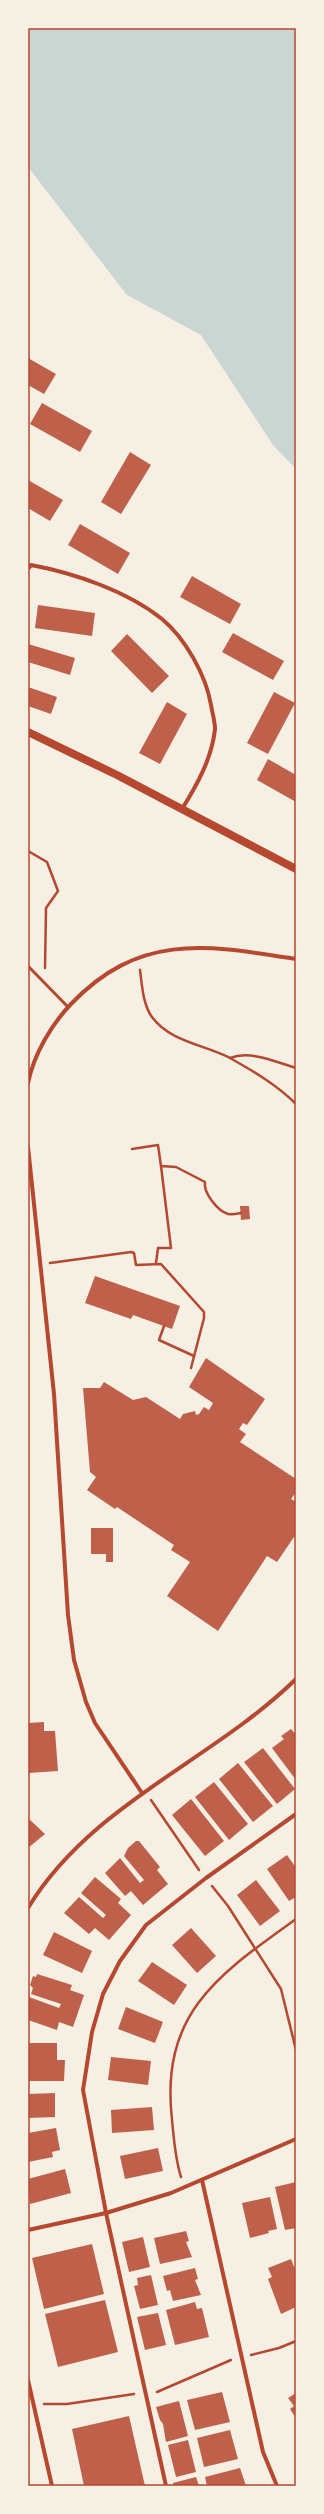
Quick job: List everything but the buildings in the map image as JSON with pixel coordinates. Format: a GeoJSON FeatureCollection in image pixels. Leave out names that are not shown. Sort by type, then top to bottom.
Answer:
{"type":"FeatureCollection","features":[{"type":"Feature","properties":{"kind":"main road"},"geometry":{"type":"LineString","coordinates":[[28,732],[296,869]]}},
{"type":"Feature","properties":{"kind":"street"},"geometry":{"type":"LineString","coordinates":[[28,560],[30,567],[79,576],[143,608],[162,620],[199,666],[209,692],[215,728],[205,769],[182,810]]}},
{"type":"Feature","properties":{"kind":"street"},"geometry":{"type":"LineString","coordinates":[[28,1083],[35,1060],[44,1040],[68,1006],[105,974],[139,958],[177,949],[213,947],[296,959]]}},
{"type":"Feature","properties":{"kind":"street"},"geometry":{"type":"LineString","coordinates":[[28,1147],[54,1394],[68,1615],[74,1660],[86,1702],[95,1723],[144,1792]]}},
{"type":"Feature","properties":{"kind":"street"},"geometry":{"type":"LineString","coordinates":[[28,1908],[72,1850],[144,1792],[264,1708],[296,1678]]}},
{"type":"Feature","properties":{"kind":"street"},"geometry":{"type":"LineString","coordinates":[[166,2486],[144,2392],[106,2213],[83,2090],[95,2016],[103,1994],[120,1961],[146,1925],[206,1878],[296,1814]]}},
{"type":"Feature","properties":{"kind":"street"},"geometry":{"type":"LineString","coordinates":[[28,2230],[106,2213],[184,2187],[296,2140]]}},
{"type":"Feature","properties":{"kind":"street"},"geometry":{"type":"LineString","coordinates":[[202,2180],[264,2452],[277,2486]]}},
{"type":"Feature","properties":{"kind":"street"},"geometry":{"type":"LineString","coordinates":[[28,2380],[52,2486]]}},
{"type":"Feature","properties":{"kind":"lane"},"geometry":{"type":"LineString","coordinates":[[28,966],[68,1006]]}},
{"type":"Feature","properties":{"kind":"path"},"geometry":{"type":"LineString","coordinates":[[28,851],[47,862],[58,891],[46,908],[45,983]]}},
{"type":"Feature","properties":{"kind":"path"},"geometry":{"type":"LineString","coordinates":[[139,958],[144,1000],[152,1017],[176,1036],[230,1058],[279,1089],[296,1104]]}},
{"type":"Feature","properties":{"kind":"path"},"geometry":{"type":"LineString","coordinates":[[230,1058],[238,1054],[248,1055],[296,1068]]}},
{"type":"Feature","properties":{"kind":"path"},"geometry":{"type":"LineString","coordinates":[[132,1149],[158,1145],[171,1248],[158,1248],[156,1263]]}},
{"type":"Feature","properties":{"kind":"path"},"geometry":{"type":"LineString","coordinates":[[161,1166],[176,1167],[205,1182],[208,1196],[222,1210],[228,1214],[241,1213]]}},
{"type":"Feature","properties":{"kind":"path"},"geometry":{"type":"LineString","coordinates":[[41,1264],[131,1252],[135,1256],[136,1265],[156,1263],[168,1270],[204,1312],[204,1318],[191,1368]]}},
{"type":"Feature","properties":{"kind":"path"},"geometry":{"type":"LineString","coordinates":[[164,1326],[159,1340],[194,1356]]}},
{"type":"Feature","properties":{"kind":"path"},"geometry":{"type":"LineString","coordinates":[[144,1792],[228,1906],[281,1989],[296,2050]]}},
{"type":"Feature","properties":{"kind":"path"},"geometry":{"type":"LineString","coordinates":[[184,2187],[174,2148],[169,2092],[176,2047],[182,2027],[212,1986],[255,1948],[296,1919]]}},
{"type":"Feature","properties":{"kind":"path"},"geometry":{"type":"LineString","coordinates":[[34,2407],[48,2403],[67,2404],[144,2392],[155,2392],[217,2365],[242,2357],[280,2348],[296,2342]]}},
{"type":"Feature","properties":{"kind":"shaded area"},"geometry":{"type":"Polygon","coordinates":[[[28,28],[296,28],[296,469],[273,445],[201,335],[127,295],[28,167],[28,28]]]}}]}
